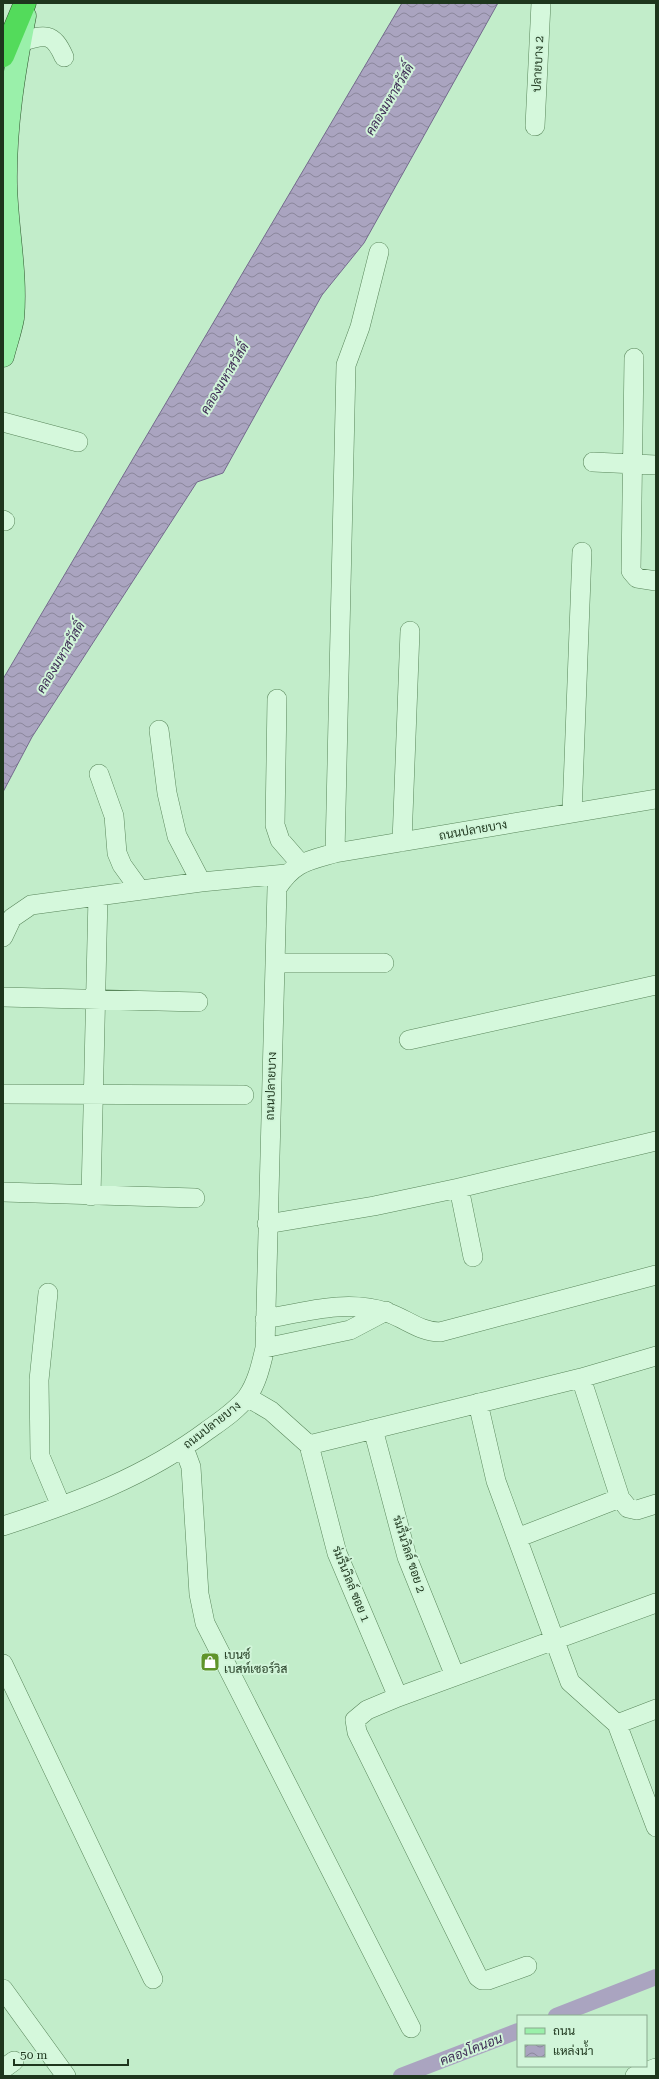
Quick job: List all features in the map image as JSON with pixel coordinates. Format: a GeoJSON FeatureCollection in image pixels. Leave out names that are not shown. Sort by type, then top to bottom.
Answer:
{"type":"FeatureCollection","features":[{"type":"Feature","properties":{"kind":"highway"},"geometry":{"type":"LineString","coordinates":[[3,56],[26,3]]}},
{"type":"Feature","properties":{"kind":"main road"},"geometry":{"type":"LineString","coordinates":[[3,356],[13,319],[14,288],[6,185],[7,137],[26,3]]}},
{"type":"Feature","properties":{"kind":"street","name":"ปลายบาง 2"},"geometry":{"type":"LineString","coordinates":[[535,126],[542,3]]}},
{"type":"Feature","properties":{"kind":"street"},"geometry":{"type":"LineString","coordinates":[[20,42],[40,36],[51,37],[58,44],[64,58]]}},
{"type":"Feature","properties":{"kind":"street"},"geometry":{"type":"LineString","coordinates":[[335,853],[346,365],[360,327],[379,252]]}},
{"type":"Feature","properties":{"kind":"street"},"geometry":{"type":"LineString","coordinates":[[634,358],[630,571],[638,578],[656,581]]}},
{"type":"Feature","properties":{"kind":"street"},"geometry":{"type":"LineString","coordinates":[[3,422],[78,442]]}},
{"type":"Feature","properties":{"kind":"street"},"geometry":{"type":"LineString","coordinates":[[593,462],[656,465]]}},
{"type":"Feature","properties":{"kind":"street"},"geometry":{"type":"LineString","coordinates":[[572,813],[582,552]]}},
{"type":"Feature","properties":{"kind":"street"},"geometry":{"type":"LineString","coordinates":[[402,842],[410,631]]}},
{"type":"Feature","properties":{"kind":"street"},"geometry":{"type":"LineString","coordinates":[[3,937],[12,918],[31,905],[293,869],[274,825],[277,699]]}},
{"type":"Feature","properties":{"kind":"street"},"geometry":{"type":"LineString","coordinates":[[159,730],[167,793],[177,836],[201,882]]}},
{"type":"Feature","properties":{"kind":"street"},"geometry":{"type":"LineString","coordinates":[[99,774],[114,816],[117,853],[122,865],[140,890]]}},
{"type":"Feature","properties":{"kind":"street","name":"ถนนปลายบาง"},"geometry":{"type":"LineString","coordinates":[[3,1526],[86,1498],[136,1476],[184,1448],[231,1414],[247,1397],[256,1382],[265,1348],[267,1224],[277,888],[293,869],[335,853],[656,799]]}},
{"type":"Feature","properties":{"kind":"street"},"geometry":{"type":"LineString","coordinates":[[91,1196],[98,896]]}},
{"type":"Feature","properties":{"kind":"street"},"geometry":{"type":"LineString","coordinates":[[275,963],[384,963]]}},
{"type":"Feature","properties":{"kind":"street"},"geometry":{"type":"LineString","coordinates":[[409,1040],[656,985]]}},
{"type":"Feature","properties":{"kind":"street"},"geometry":{"type":"LineString","coordinates":[[3,997],[198,1002]]}},
{"type":"Feature","properties":{"kind":"street"},"geometry":{"type":"LineString","coordinates":[[3,1094],[244,1096]]}},
{"type":"Feature","properties":{"kind":"street"},"geometry":{"type":"LineString","coordinates":[[267,1224],[374,1206],[459,1188],[656,1141]]}},
{"type":"Feature","properties":{"kind":"street"},"geometry":{"type":"LineString","coordinates":[[459,1188],[473,1257]]}},
{"type":"Feature","properties":{"kind":"street"},"geometry":{"type":"LineString","coordinates":[[3,1192],[91,1196],[195,1198]]}},
{"type":"Feature","properties":{"kind":"street"},"geometry":{"type":"LineString","coordinates":[[265,1319],[343,1305],[386,1312],[426,1331],[440,1332],[656,1275]]}},
{"type":"Feature","properties":{"kind":"street"},"geometry":{"type":"LineString","coordinates":[[48,1293],[39,1380],[40,1456],[61,1506]]}},
{"type":"Feature","properties":{"kind":"street"},"geometry":{"type":"LineString","coordinates":[[265,1348],[350,1330],[386,1312]]}},
{"type":"Feature","properties":{"kind":"street"},"geometry":{"type":"LineString","coordinates":[[247,1397],[271,1411],[309,1445],[581,1378],[656,1356]]}},
{"type":"Feature","properties":{"kind":"street"},"geometry":{"type":"LineString","coordinates":[[581,1378],[620,1498],[628,1508],[637,1510],[656,1504]]}},
{"type":"Feature","properties":{"kind":"street"},"geometry":{"type":"LineString","coordinates":[[478,1403],[496,1481],[570,1682],[617,1724],[656,1826]]}},
{"type":"Feature","properties":{"kind":"street","name":"ร่มรื่นวิลล์ ซอย 2"},"geometry":{"type":"LineString","coordinates":[[373,1429],[407,1557],[455,1676]]}},
{"type":"Feature","properties":{"kind":"street","name":"ร่มรื่นวิลล์ ซอย 1"},"geometry":{"type":"LineString","coordinates":[[309,1445],[337,1553],[398,1697]]}},
{"type":"Feature","properties":{"kind":"street"},"geometry":{"type":"LineString","coordinates":[[184,1448],[192,1467],[199,1594],[205,1623],[411,2028]]}},
{"type":"Feature","properties":{"kind":"street"},"geometry":{"type":"LineString","coordinates":[[517,1538],[620,1498]]}},
{"type":"Feature","properties":{"kind":"street"},"geometry":{"type":"LineString","coordinates":[[527,1966],[488,1980],[482,1980],[478,1977],[357,1732],[355,1724],[358,1716],[367,1710],[398,1697],[656,1603]]}},
{"type":"Feature","properties":{"kind":"street"},"geometry":{"type":"LineString","coordinates":[[3,1664],[153,1979]]}},
{"type":"Feature","properties":{"kind":"street"},"geometry":{"type":"LineString","coordinates":[[617,1724],[656,1709]]}},
{"type":"Feature","properties":{"kind":"street"},"geometry":{"type":"LineString","coordinates":[[3,1989],[66,2076]]}},
{"type":"Feature","properties":{"kind":"street"},"geometry":{"type":"LineString","coordinates":[[635,2076],[656,2068]]}},
{"type":"Feature","properties":{"kind":"water","name":"คลองมหาสวัสดิ์"},"geometry":{"type":"Polygon","coordinates":[[[402,3],[498,3],[364,243],[322,295],[223,473],[197,482],[32,737],[3,792],[3,679],[402,3]]]}},
{"type":"Feature","properties":{"kind":"waterway","name":"คลองโคนอน"},"geometry":{"type":"LineString","coordinates":[[559,2015],[656,1977]]}},
{"type":"Feature","properties":{"kind":"waterway","name":"คลองโคนอน"},"geometry":{"type":"LineString","coordinates":[[401,2076],[517,2031]]}},
{"type":"Feature","properties":{"kind":"place","name":"เบนซ์ เบสท์เซอร์วิส"},"geometry":{"type":"Point","coordinates":[210,1662]}}]}
